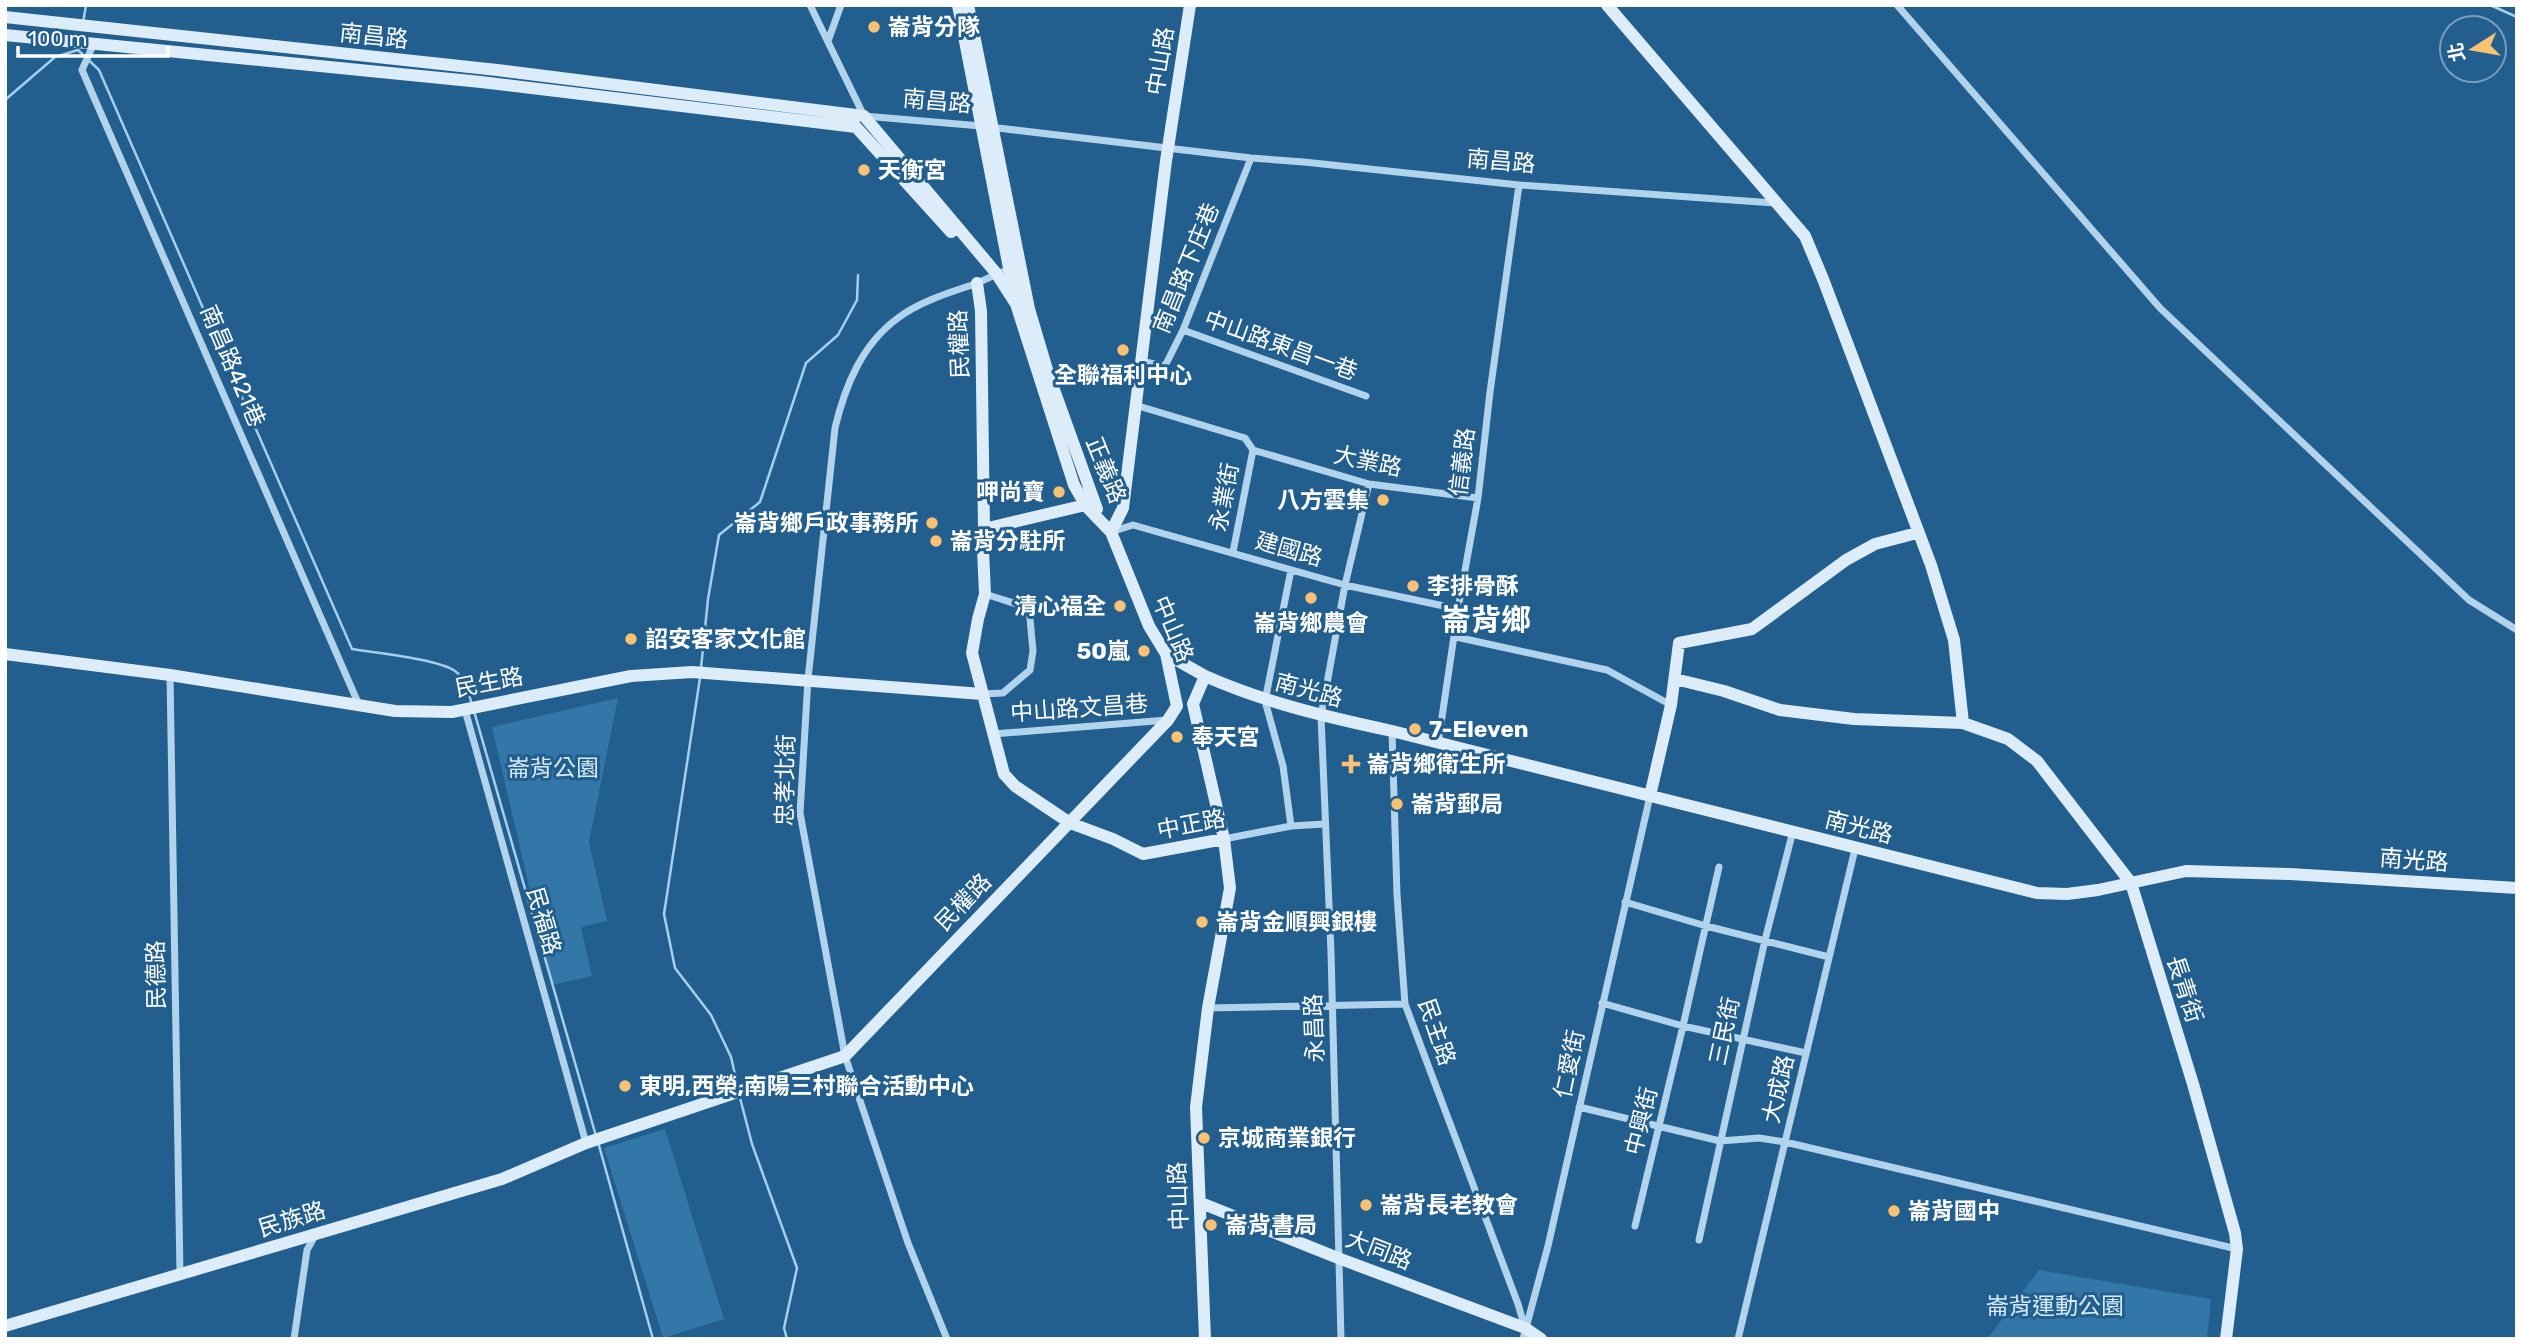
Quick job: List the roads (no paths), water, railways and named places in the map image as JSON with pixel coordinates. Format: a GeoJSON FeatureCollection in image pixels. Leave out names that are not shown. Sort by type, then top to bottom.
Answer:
{"type":"FeatureCollection","features":[{"type":"Feature","properties":{"kind":"street"},"geometry":{"type":"LineString","coordinates":[[810,5],[864,116],[996,273],[1016,304],[1029,309]]}},
{"type":"Feature","properties":{"kind":"street"},"geometry":{"type":"LineString","coordinates":[[828,41],[841,5]]}},
{"type":"Feature","properties":{"kind":"street","name":"正義路"},"geometry":{"type":"LineString","coordinates":[[958,5],[1015,269],[1090,504]]}},
{"type":"Feature","properties":{"kind":"street","name":"正義路"},"geometry":{"type":"LineString","coordinates":[[968,5],[986,127]]}},
{"type":"Feature","properties":{"kind":"street","name":"中山路"},"geometry":{"type":"LineString","coordinates":[[1177,706],[1166,654],[1149,626],[1111,532],[1122,508],[1139,360],[1190,5]]}},
{"type":"Feature","properties":{"kind":"street"},"geometry":{"type":"LineString","coordinates":[[1607,5],[1805,236],[1931,565],[1954,640],[1964,723]]}},
{"type":"Feature","properties":{"kind":"street"},"geometry":{"type":"LineString","coordinates":[[1897,5],[2160,308],[2469,600],[2517,630]]}},
{"type":"Feature","properties":{"kind":"street","name":"南昌路"},"geometry":{"type":"LineString","coordinates":[[5,17],[1251,158],[1520,185],[1774,203]]}},
{"type":"Feature","properties":{"kind":"street","name":"南昌路"},"geometry":{"type":"LineString","coordinates":[[5,35],[481,82],[856,127],[982,265],[996,273]]}},
{"type":"Feature","properties":{"kind":"street","name":"南昌路421巷"},"geometry":{"type":"LineString","coordinates":[[92,43],[82,70],[359,705]]}},
{"type":"Feature","properties":{"kind":"street","name":"南昌路下庄巷"},"geometry":{"type":"LineString","coordinates":[[1139,360],[1165,366],[1183,330],[1251,158]]}},
{"type":"Feature","properties":{"kind":"street","name":"信義路"},"geometry":{"type":"LineString","coordinates":[[1438,744],[1478,498],[1490,392],[1520,185]]}},
{"type":"Feature","properties":{"kind":"street","name":"正義路"},"geometry":{"type":"LineString","coordinates":[[1015,269],[1016,304],[1074,485],[1111,532]]}},
{"type":"Feature","properties":{"kind":"street","name":"忠孝北街"},"geometry":{"type":"LineString","coordinates":[[947,1339],[908,1242],[845,1056],[800,813],[808,679],[835,428],[843,393],[867,348],[898,318],[946,293],[996,273],[1015,269]]}},
{"type":"Feature","properties":{"kind":"street","name":"民權路"},"geometry":{"type":"LineString","coordinates":[[586,1143],[845,1056],[1070,823],[1015,786],[1003,774],[972,653],[985,594],[981,311],[976,283]]}},
{"type":"Feature","properties":{"kind":"street","name":"中山路東昌一巷"},"geometry":{"type":"LineString","coordinates":[[1183,330],[1366,396]]}},
{"type":"Feature","properties":{"kind":"street","name":"大業路"},"geometry":{"type":"LineString","coordinates":[[1134,405],[1245,438],[1253,450],[1369,484],[1478,498]]}},
{"type":"Feature","properties":{"kind":"street","name":"永業街"},"geometry":{"type":"LineString","coordinates":[[1233,552],[1253,450]]}},
{"type":"Feature","properties":{"kind":"street","name":"永昌路"},"geometry":{"type":"LineString","coordinates":[[1341,1339],[1333,1006],[1321,716],[1345,585],[1369,484]]}},
{"type":"Feature","properties":{"kind":"street"},"geometry":{"type":"LineString","coordinates":[[984,529],[1090,504]]}},
{"type":"Feature","properties":{"kind":"street","name":"建國路"},"geometry":{"type":"LineString","coordinates":[[1111,532],[1133,525],[1345,585],[1458,609]]}},
{"type":"Feature","properties":{"kind":"street"},"geometry":{"type":"LineString","coordinates":[[1650,796],[1671,705],[1679,643],[1752,629],[1846,559],[1875,544],[1917,533]]}},
{"type":"Feature","properties":{"kind":"street"},"geometry":{"type":"LineString","coordinates":[[1290,826],[1283,766],[1265,701],[1291,570]]}},
{"type":"Feature","properties":{"kind":"street"},"geometry":{"type":"LineString","coordinates":[[982,694],[1003,693],[1030,670],[1033,650],[1029,608],[985,594]]}},
{"type":"Feature","properties":{"kind":"street"},"geometry":{"type":"LineString","coordinates":[[1456,636],[1607,670],[1671,705]]}},
{"type":"Feature","properties":{"kind":"street","name":"民生路"},"geometry":{"type":"LineString","coordinates":[[5,654],[170,675],[394,711],[465,710],[631,676],[692,672],[982,694]]}},
{"type":"Feature","properties":{"kind":"street","name":"南光路"},"geometry":{"type":"LineString","coordinates":[[1166,654],[1205,676],[1265,701],[2037,893],[2067,894],[2098,890],[2186,871],[2290,874],[2517,888]]}},
{"type":"Feature","properties":{"kind":"street","name":"民德路"},"geometry":{"type":"LineString","coordinates":[[170,675],[180,1274]]}},
{"type":"Feature","properties":{"kind":"street"},"geometry":{"type":"LineString","coordinates":[[1070,823],[1168,720],[1177,706],[1193,704],[1205,676]]}},
{"type":"Feature","properties":{"kind":"street","name":"長青街"},"geometry":{"type":"LineString","coordinates":[[1675,679],[1724,691],[1780,710],[1854,719],[1964,723],[2008,739],[2037,761],[2131,883],[2193,1084],[2237,1250],[2226,1339]]}},
{"type":"Feature","properties":{"kind":"street","name":"中山路"},"geometry":{"type":"LineString","coordinates":[[1193,704],[1224,839],[1230,888],[1208,1008],[1196,1107],[1205,1339]]}},
{"type":"Feature","properties":{"kind":"street","name":"民福路"},"geometry":{"type":"LineString","coordinates":[[465,710],[586,1143]]}},
{"type":"Feature","properties":{"kind":"street","name":"中山路文昌巷"},"geometry":{"type":"LineString","coordinates":[[993,734],[1168,720]]}},
{"type":"Feature","properties":{"kind":"street","name":"民主路"},"geometry":{"type":"LineString","coordinates":[[1392,731],[1397,895],[1405,1004],[1518,1304],[1524,1333]]}},
{"type":"Feature","properties":{"kind":"street","name":"仁愛街"},"geometry":{"type":"LineString","coordinates":[[1524,1333],[1535,1299],[1650,796]]}},
{"type":"Feature","properties":{"kind":"street","name":"中正路"},"geometry":{"type":"LineString","coordinates":[[1070,823],[1143,854],[1290,826],[1325,824]]}},
{"type":"Feature","properties":{"kind":"street","name":"三民街"},"geometry":{"type":"LineString","coordinates":[[1699,1240],[1742,1039],[1793,831]]}},
{"type":"Feature","properties":{"kind":"street","name":"大成路"},"geometry":{"type":"LineString","coordinates":[[1738,1339],[1855,849]]}},
{"type":"Feature","properties":{"kind":"street","name":"三民街"},"geometry":{"type":"LineString","coordinates":[[1684,1026],[1718,867]]}},
{"type":"Feature","properties":{"kind":"street"},"geometry":{"type":"LineString","coordinates":[[1625,902],[1829,957]]}},
{"type":"Feature","properties":{"kind":"street"},"geometry":{"type":"LineString","coordinates":[[1602,1003],[1684,1026],[1806,1053]]}},
{"type":"Feature","properties":{"kind":"street"},"geometry":{"type":"LineString","coordinates":[[1208,1008],[1405,1004]]}},
{"type":"Feature","properties":{"kind":"street","name":"中興街"},"geometry":{"type":"LineString","coordinates":[[1635,1226],[1684,1026]]}},
{"type":"Feature","properties":{"kind":"street"},"geometry":{"type":"LineString","coordinates":[[1579,1107],[1720,1141],[1759,1138],[1785,1142],[2237,1250]]}},
{"type":"Feature","properties":{"kind":"street","name":"民族路"},"geometry":{"type":"LineString","coordinates":[[5,1325],[502,1179],[586,1143]]}},
{"type":"Feature","properties":{"kind":"street","name":"大同路"},"geometry":{"type":"LineString","coordinates":[[1200,1203],[1541,1339]]}},
{"type":"Feature","properties":{"kind":"street"},"geometry":{"type":"LineString","coordinates":[[295,1339],[307,1250],[317,1234]]}},
{"type":"Feature","properties":{"kind":"street"},"geometry":{"type":"LineString","coordinates":[[1518,1304],[1535,1299]]}},
{"type":"Feature","properties":{"kind":"waterway"},"geometry":{"type":"LineString","coordinates":[[83,23],[86,5]]}},
{"type":"Feature","properties":{"kind":"waterway"},"geometry":{"type":"LineString","coordinates":[[2490,5],[2517,17]]}},
{"type":"Feature","properties":{"kind":"waterway"},"geometry":{"type":"LineString","coordinates":[[78,50],[99,70],[352,649],[447,667],[461,678],[472,705]]}},
{"type":"Feature","properties":{"kind":"waterway"},"geometry":{"type":"LineString","coordinates":[[5,100],[55,57],[78,50]]}},
{"type":"Feature","properties":{"kind":"waterway"},"geometry":{"type":"LineString","coordinates":[[701,668],[708,599],[719,535],[760,502],[806,363],[838,335],[857,300],[858,275]]}},
{"type":"Feature","properties":{"kind":"waterway"},"geometry":{"type":"LineString","coordinates":[[700,678],[664,914],[675,968],[711,1015],[731,1057],[738,1088]]}},
{"type":"Feature","properties":{"kind":"waterway"},"geometry":{"type":"LineString","coordinates":[[474,711],[596,1136]]}},
{"type":"Feature","properties":{"kind":"waterway"},"geometry":{"type":"LineString","coordinates":[[739,1094],[752,1144],[797,1268],[784,1328],[787,1339]]}},
{"type":"Feature","properties":{"kind":"waterway"},"geometry":{"type":"LineString","coordinates":[[598,1142],[653,1339]]}},
{"type":"Feature","properties":{"kind":"place","name":"崙背分隊"},"geometry":{"type":"Point","coordinates":[874,27]}},
{"type":"Feature","properties":{"kind":"place","name":"天衡宮"},"geometry":{"type":"Point","coordinates":[864,170]}},
{"type":"Feature","properties":{"kind":"place","name":"全聯福利中心"},"geometry":{"type":"Point","coordinates":[1123,350]}},
{"type":"Feature","properties":{"kind":"place","name":"呷尚寶"},"geometry":{"type":"Point","coordinates":[1059,492]}},
{"type":"Feature","properties":{"kind":"place","name":"八方雲集"},"geometry":{"type":"Point","coordinates":[1383,500]}},
{"type":"Feature","properties":{"kind":"place","name":"崙背鄉戶政事務所"},"geometry":{"type":"Point","coordinates":[932,523]}},
{"type":"Feature","properties":{"kind":"place","name":"崙背分駐所"},"geometry":{"type":"Point","coordinates":[936,541]}},
{"type":"Feature","properties":{"kind":"place","name":"李排骨酥"},"geometry":{"type":"Point","coordinates":[1413,586]}},
{"type":"Feature","properties":{"kind":"place","name":"崙背鄉農會"},"geometry":{"type":"Point","coordinates":[1311,598]}},
{"type":"Feature","properties":{"kind":"place","name":"清心福全"},"geometry":{"type":"Point","coordinates":[1120,606]}},
{"type":"Feature","properties":{"kind":"place","name":"詔安客家文化館"},"geometry":{"type":"Point","coordinates":[631,639]}},
{"type":"Feature","properties":{"kind":"place","name":"50嵐"},"geometry":{"type":"Point","coordinates":[1144,651]}},
{"type":"Feature","properties":{"kind":"place","name":"7-Eleven"},"geometry":{"type":"Point","coordinates":[1415,729]}},
{"type":"Feature","properties":{"kind":"place","name":"奉天宮"},"geometry":{"type":"Point","coordinates":[1177,737]}},
{"type":"Feature","properties":{"kind":"place","name":"崙背鄉衛生所"},"geometry":{"type":"Point","coordinates":[1351,764]}},
{"type":"Feature","properties":{"kind":"place","name":"崙背郵局"},"geometry":{"type":"Point","coordinates":[1397,804]}},
{"type":"Feature","properties":{"kind":"place","name":"崙背金順興銀樓"},"geometry":{"type":"Point","coordinates":[1202,922]}},
{"type":"Feature","properties":{"kind":"place","name":"東明,西榮,南陽三村聯合活動中心"},"geometry":{"type":"Point","coordinates":[625,1086]}},
{"type":"Feature","properties":{"kind":"place","name":"京城商業銀行"},"geometry":{"type":"Point","coordinates":[1204,1138]}},
{"type":"Feature","properties":{"kind":"place","name":"崙背長老教會"},"geometry":{"type":"Point","coordinates":[1366,1205]}},
{"type":"Feature","properties":{"kind":"place","name":"崙背國中"},"geometry":{"type":"Point","coordinates":[1894,1211]}},
{"type":"Feature","properties":{"kind":"place","name":"崙背書局"},"geometry":{"type":"Point","coordinates":[1211,1225]}},
{"type":"Feature","properties":{"kind":"district","name":"崙背鄉"},"geometry":{"type":"Point","coordinates":[1486,620]}},
{"type":"Feature","properties":{"kind":"park label","name":"崙背公園"},"geometry":{"type":"Point","coordinates":[553,768]}},
{"type":"Feature","properties":{"kind":"park label","name":"崙背運動公園"},"geometry":{"type":"Point","coordinates":[2055,1306]}}]}
